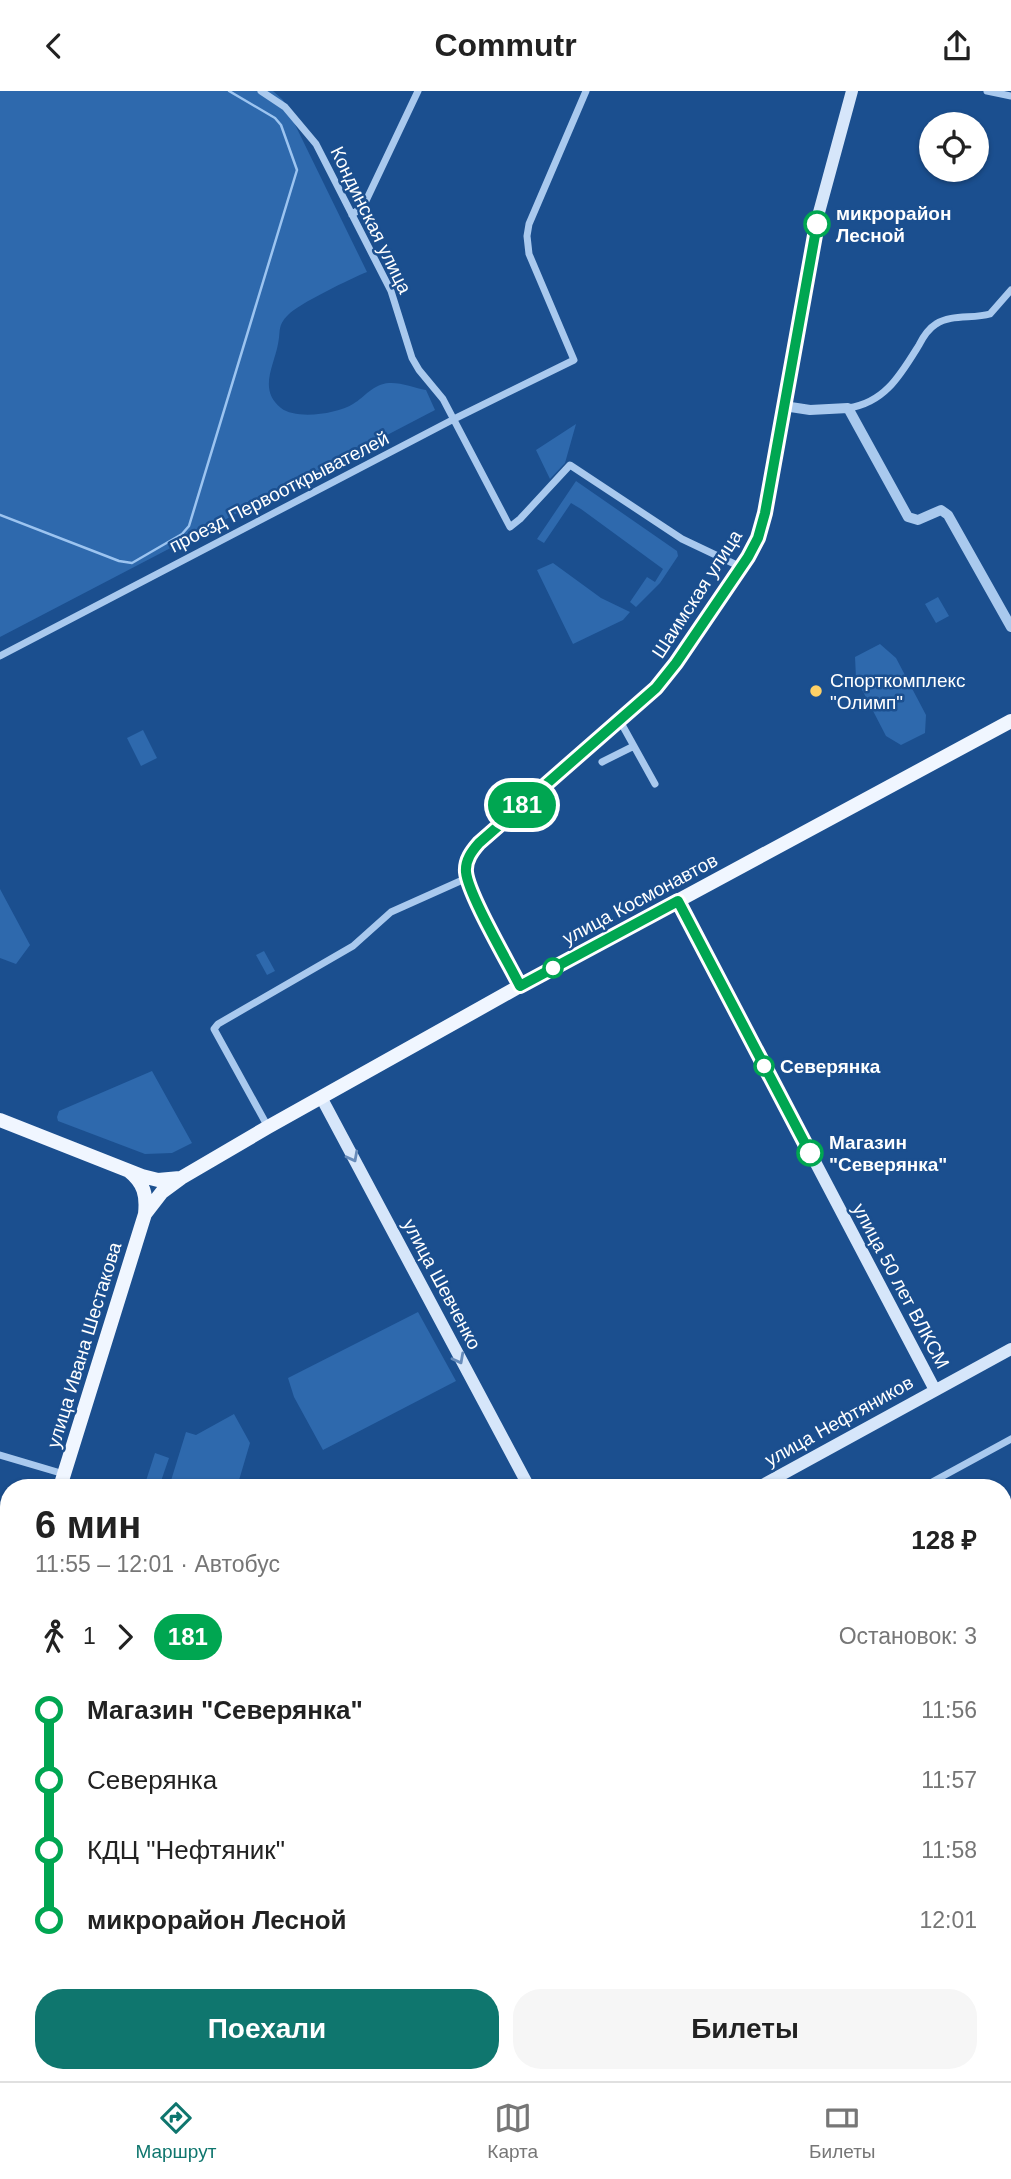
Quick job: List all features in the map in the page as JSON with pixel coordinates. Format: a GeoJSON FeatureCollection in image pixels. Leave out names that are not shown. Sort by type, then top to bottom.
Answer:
{"type":"FeatureCollection","features":[{"type":"Feature","properties":{"kind":"main road","name":"Шаимская улица"},"geometry":{"type":"LineString","coordinates":[[467,878],[468,859],[479,843],[656,688],[670,672],[752,549],[762,526],[821,205],[852,91]]}},
{"type":"Feature","properties":{"kind":"main road","name":"улица Космонавтов"},"geometry":{"type":"LineString","coordinates":[[145,1214],[162,1192],[181,1178],[268,1127],[520,986],[1011,721]]}},
{"type":"Feature","properties":{"kind":"main road"},"geometry":{"type":"LineString","coordinates":[[467,878],[520,986]]}},
{"type":"Feature","properties":{"kind":"main road","name":"улица 50 лет ВЛКСМ"},"geometry":{"type":"LineString","coordinates":[[678,901],[935,1391]]}},
{"type":"Feature","properties":{"kind":"main road","name":"улица Шевченко"},"geometry":{"type":"LineString","coordinates":[[321,1097],[525,1479]]}},
{"type":"Feature","properties":{"kind":"main road"},"geometry":{"type":"LineString","coordinates":[[0,1120],[129,1171],[158,1180],[181,1178]]}},
{"type":"Feature","properties":{"kind":"main road"},"geometry":{"type":"LineString","coordinates":[[129,1171],[140,1181],[145,1192],[145,1214]]}},
{"type":"Feature","properties":{"kind":"main road","name":"улица Ивана Шестакова"},"geometry":{"type":"LineString","coordinates":[[65,1479],[145,1214]]}},
{"type":"Feature","properties":{"kind":"main road","name":"улица Нефтяников"},"geometry":{"type":"LineString","coordinates":[[774,1479],[1011,1349]]}},
{"type":"Feature","properties":{"kind":"street","name":"Кондинская улица"},"geometry":{"type":"LineString","coordinates":[[261,91],[270,93],[285,107],[316,144],[391,291],[412,358],[443,399],[510,527],[570,465],[682,539],[741,567]]}},
{"type":"Feature","properties":{"kind":"street"},"geometry":{"type":"LineString","coordinates":[[352,215],[364,205],[418,91]]}},
{"type":"Feature","properties":{"kind":"street","name":"проезд Первооткрывателей"},"geometry":{"type":"LineString","coordinates":[[0,656],[454,419],[574,360],[529,254],[527,236],[529,224],[586,91]]}},
{"type":"Feature","properties":{"kind":"street"},"geometry":{"type":"LineString","coordinates":[[987,91],[1011,96]]}},
{"type":"Feature","properties":{"kind":"street"},"geometry":{"type":"LineString","coordinates":[[784,406],[810,410],[848,408],[873,401],[890,389],[925,334],[936,323],[990,314],[1011,291]]}},
{"type":"Feature","properties":{"kind":"street"},"geometry":{"type":"LineString","coordinates":[[848,408],[908,517],[918,520],[941,510],[948,515],[1011,627]]}},
{"type":"Feature","properties":{"kind":"street"},"geometry":{"type":"LineString","coordinates":[[620,720],[654,784]]}},
{"type":"Feature","properties":{"kind":"street"},"geometry":{"type":"LineString","coordinates":[[602,762],[634,746]]}},
{"type":"Feature","properties":{"kind":"street"},"geometry":{"type":"LineString","coordinates":[[268,1127],[214,1028],[354,946],[391,912],[467,878]]}},
{"type":"Feature","properties":{"kind":"street"},"geometry":{"type":"LineString","coordinates":[[938,1479],[1011,1439]]}},
{"type":"Feature","properties":{"kind":"street"},"geometry":{"type":"LineString","coordinates":[[0,1455],[55,1479]]}},
{"type":"Feature","properties":{"kind":"shaded area"},"geometry":{"type":"Polygon","coordinates":[[[0,91],[273,91],[283,100],[367,272],[313,298],[285,319],[269,377],[270,393],[274,401],[281,408],[296,414],[327,413],[346,408],[378,386],[393,383],[426,390],[435,410],[0,637],[0,91]]]}},
{"type":"Feature","properties":{"kind":"shaded area"},"geometry":{"type":"Polygon","coordinates":[[[576,424],[565,463],[550,479],[536,450],[576,424]]]}},
{"type":"Feature","properties":{"kind":"shaded area"},"geometry":{"type":"Polygon","coordinates":[[[576,481],[677,551],[678,556],[660,583],[636,607],[630,602],[647,577],[655,582],[663,569],[581,509],[571,503],[544,543],[537,539],[576,481]]]}},
{"type":"Feature","properties":{"kind":"shaded area"},"geometry":{"type":"Polygon","coordinates":[[[553,563],[601,598],[630,612],[623,620],[573,644],[537,570],[553,563]]]}},
{"type":"Feature","properties":{"kind":"shaded area"},"geometry":{"type":"Polygon","coordinates":[[[938,597],[949,616],[936,623],[925,604],[938,597]]]}},
{"type":"Feature","properties":{"kind":"shaded area"},"geometry":{"type":"Polygon","coordinates":[[[880,644],[896,658],[926,715],[925,733],[901,745],[886,736],[856,678],[855,657],[880,644]]]}},
{"type":"Feature","properties":{"kind":"shaded area"},"geometry":{"type":"Polygon","coordinates":[[[143,730],[157,758],[141,766],[127,738],[143,730]]]}},
{"type":"Feature","properties":{"kind":"shaded area"},"geometry":{"type":"Polygon","coordinates":[[[0,889],[30,945],[16,964],[0,958],[0,889]]]}},
{"type":"Feature","properties":{"kind":"shaded area"},"geometry":{"type":"Polygon","coordinates":[[[264,951],[275,971],[267,975],[256,955],[264,951]]]}},
{"type":"Feature","properties":{"kind":"shaded area"},"geometry":{"type":"Polygon","coordinates":[[[152,1071],[192,1143],[172,1153],[145,1154],[58,1121],[59,1111],[152,1071]]]}},
{"type":"Feature","properties":{"kind":"shaded area"},"geometry":{"type":"Polygon","coordinates":[[[418,1312],[456,1381],[323,1450],[294,1397],[288,1378],[418,1312]]]}},
{"type":"Feature","properties":{"kind":"shaded area"},"geometry":{"type":"Polygon","coordinates":[[[234,1414],[250,1443],[239,1479],[171,1479],[186,1432],[196,1435],[234,1414]]]}},
{"type":"Feature","properties":{"kind":"shaded area"},"geometry":{"type":"Polygon","coordinates":[[[155,1453],[169,1458],[162,1479],[147,1479],[155,1453]]]}},
{"type":"Feature","properties":{"kind":"waterway"},"geometry":{"type":"LineString","coordinates":[[0,515],[119,561],[132,563],[182,534],[189,526],[297,170],[281,125],[275,118],[229,91]]}},
{"type":"Feature","properties":{"kind":"bus line","name":"181"},"geometry":{"type":"LineString","coordinates":[[810,1153],[678,901],[520,986],[472,890],[466,865],[473,849],[479,843],[656,688],[676,663],[752,549],[765,513],[817,224]]}},
{"type":"Feature","properties":{"kind":"place","name":"микрорайон Лесной"},"geometry":{"type":"Point","coordinates":[817,224]}},
{"type":"Feature","properties":{"kind":"place","name":"Спорткомплекс \"Олимп\""},"geometry":{"type":"Point","coordinates":[816,691]}},
{"type":"Feature","properties":{"kind":"place","name":"Северянка"},"geometry":{"type":"Point","coordinates":[764,1066]}},
{"type":"Feature","properties":{"kind":"place","name":"Магазин \"Северянка\""},"geometry":{"type":"Point","coordinates":[810,1153]}}]}
